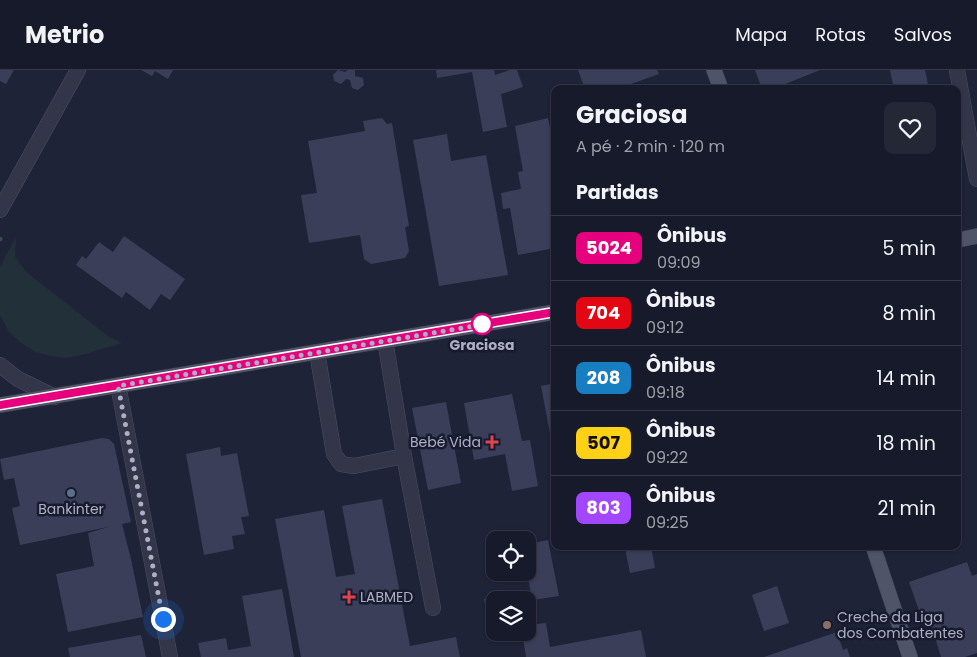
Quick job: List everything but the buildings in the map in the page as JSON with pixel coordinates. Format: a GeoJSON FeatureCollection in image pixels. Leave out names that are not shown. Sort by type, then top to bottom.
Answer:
{"type":"FeatureCollection","features":[{"type":"Feature","properties":{"kind":"main road"},"geometry":{"type":"LineString","coordinates":[[714,70],[720,85]]}},
{"type":"Feature","properties":{"kind":"main road"},"geometry":{"type":"LineString","coordinates":[[961,239],[977,236]]}},
{"type":"Feature","properties":{"kind":"main road"},"geometry":{"type":"LineString","coordinates":[[0,405],[551,313]]}},
{"type":"Feature","properties":{"kind":"main road"},"geometry":{"type":"LineString","coordinates":[[874,550],[910,657]]}},
{"type":"Feature","properties":{"kind":"street"},"geometry":{"type":"LineString","coordinates":[[0,210],[78,70]]}},
{"type":"Feature","properties":{"kind":"street"},"geometry":{"type":"LineString","coordinates":[[957,70],[960,85]]}},
{"type":"Feature","properties":{"kind":"street"},"geometry":{"type":"LineString","coordinates":[[961,92],[977,179]]}},
{"type":"Feature","properties":{"kind":"street"},"geometry":{"type":"LineString","coordinates":[[385,340],[404,456],[433,608]]}},
{"type":"Feature","properties":{"kind":"street"},"geometry":{"type":"LineString","coordinates":[[317,352],[334,454],[341,464],[354,466],[404,456]]}},
{"type":"Feature","properties":{"kind":"street"},"geometry":{"type":"LineString","coordinates":[[0,365],[18,379],[55,397]]}},
{"type":"Feature","properties":{"kind":"street"},"geometry":{"type":"LineString","coordinates":[[118,386],[170,657]]}},
{"type":"Feature","properties":{"kind":"shaded area"},"geometry":{"type":"Polygon","coordinates":[[[16,237],[15,256],[25,271],[108,336],[122,343],[66,358],[35,352],[9,332],[0,315],[0,267],[16,237]]]}},
{"type":"Feature","properties":{"kind":"bus line","name":"5024"},"geometry":{"type":"LineString","coordinates":[[0,405],[551,313]]}},
{"type":"Feature","properties":{"kind":"place","name":"Graciosa"},"geometry":{"type":"Point","coordinates":[482,324]}},
{"type":"Feature","properties":{"kind":"place","name":"Bebé Vida"},"geometry":{"type":"Point","coordinates":[492,442]}},
{"type":"Feature","properties":{"kind":"place","name":"Bankinter"},"geometry":{"type":"Point","coordinates":[71,493]}},
{"type":"Feature","properties":{"kind":"place","name":"LABMED"},"geometry":{"type":"Point","coordinates":[349,597]}},
{"type":"Feature","properties":{"kind":"place","name":"Creche da Liga dos Combatentes"},"geometry":{"type":"Point","coordinates":[827,625]}},
{"type":"Feature","properties":{"kind":"route"},"geometry":{"type":"LineString","coordinates":[[163,619],[118,386],[486,324],[482,324]]}}]}
